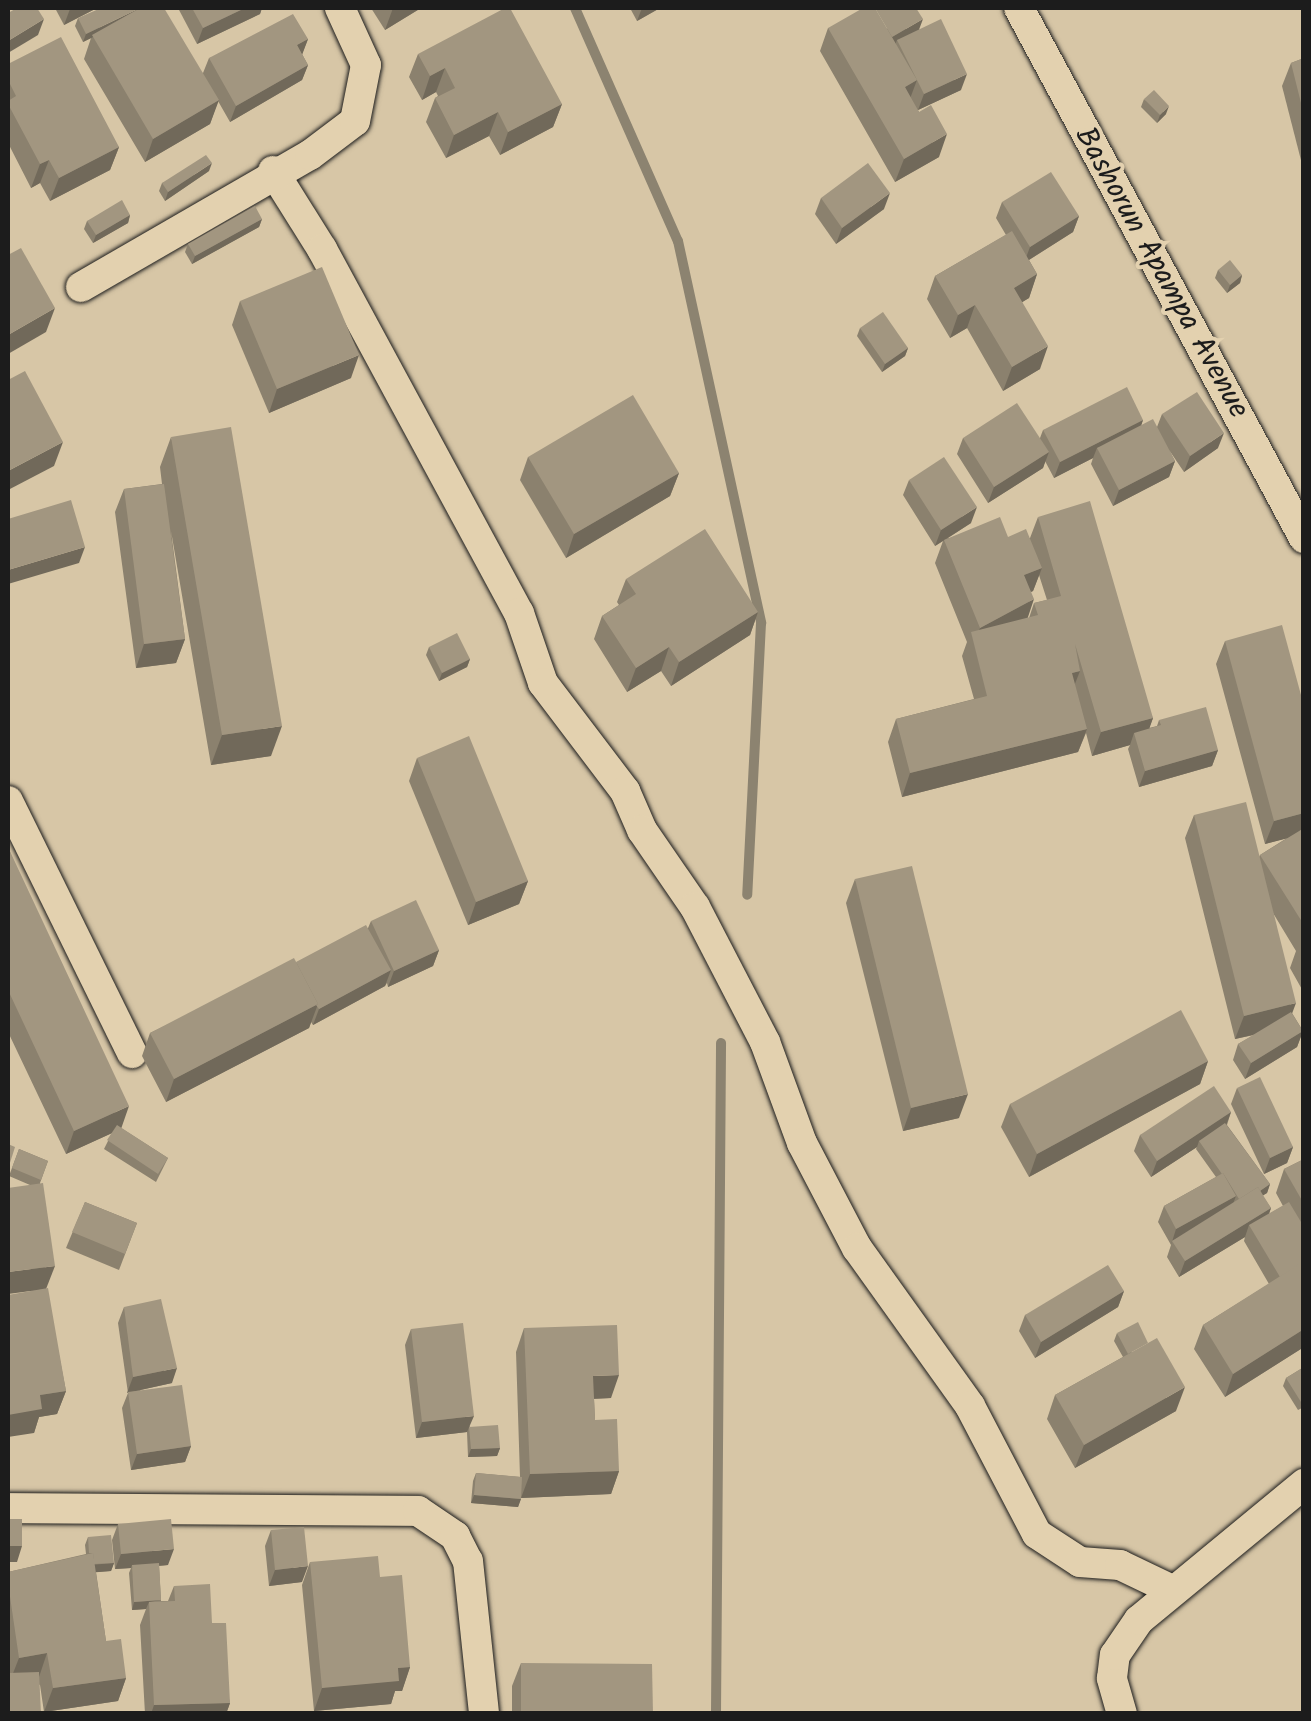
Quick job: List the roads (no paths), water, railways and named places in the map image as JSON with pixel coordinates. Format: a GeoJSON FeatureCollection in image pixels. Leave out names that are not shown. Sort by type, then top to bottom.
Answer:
{"type":"FeatureCollection","features":[{"type":"Feature","properties":{"kind":"street"},"geometry":{"type":"LineString","coordinates":[[81,287],[272,171],[310,155],[355,121],[366,65],[340,8]]}},
{"type":"Feature","properties":{"kind":"street","name":"Bashorun Apampa Avenue"},"geometry":{"type":"LineString","coordinates":[[1018,8],[1304,538]]}},
{"type":"Feature","properties":{"kind":"street"},"geometry":{"type":"LineString","coordinates":[[272,171],[322,249],[519,613],[544,684],[625,790],[642,830],[695,907],[765,1042],[802,1144],[856,1248],[970,1406],[1037,1534],[1080,1562],[1120,1565],[1170,1589]]}},
{"type":"Feature","properties":{"kind":"street"},"geometry":{"type":"LineString","coordinates":[[8,801],[132,1052]]}},
{"type":"Feature","properties":{"kind":"street"},"geometry":{"type":"LineString","coordinates":[[1122,1714],[1112,1678],[1115,1655],[1170,1589],[1304,1484]]}},
{"type":"Feature","properties":{"kind":"street"},"geometry":{"type":"LineString","coordinates":[[8,1508],[418,1511],[455,1536],[468,1561],[484,1714]]}},
{"type":"Feature","properties":{"kind":"waterway"},"geometry":{"type":"LineString","coordinates":[[575,8],[678,241],[761,623],[747,895]]}},
{"type":"Feature","properties":{"kind":"waterway"},"geometry":{"type":"LineString","coordinates":[[716,1714],[721,1043]]}}]}
